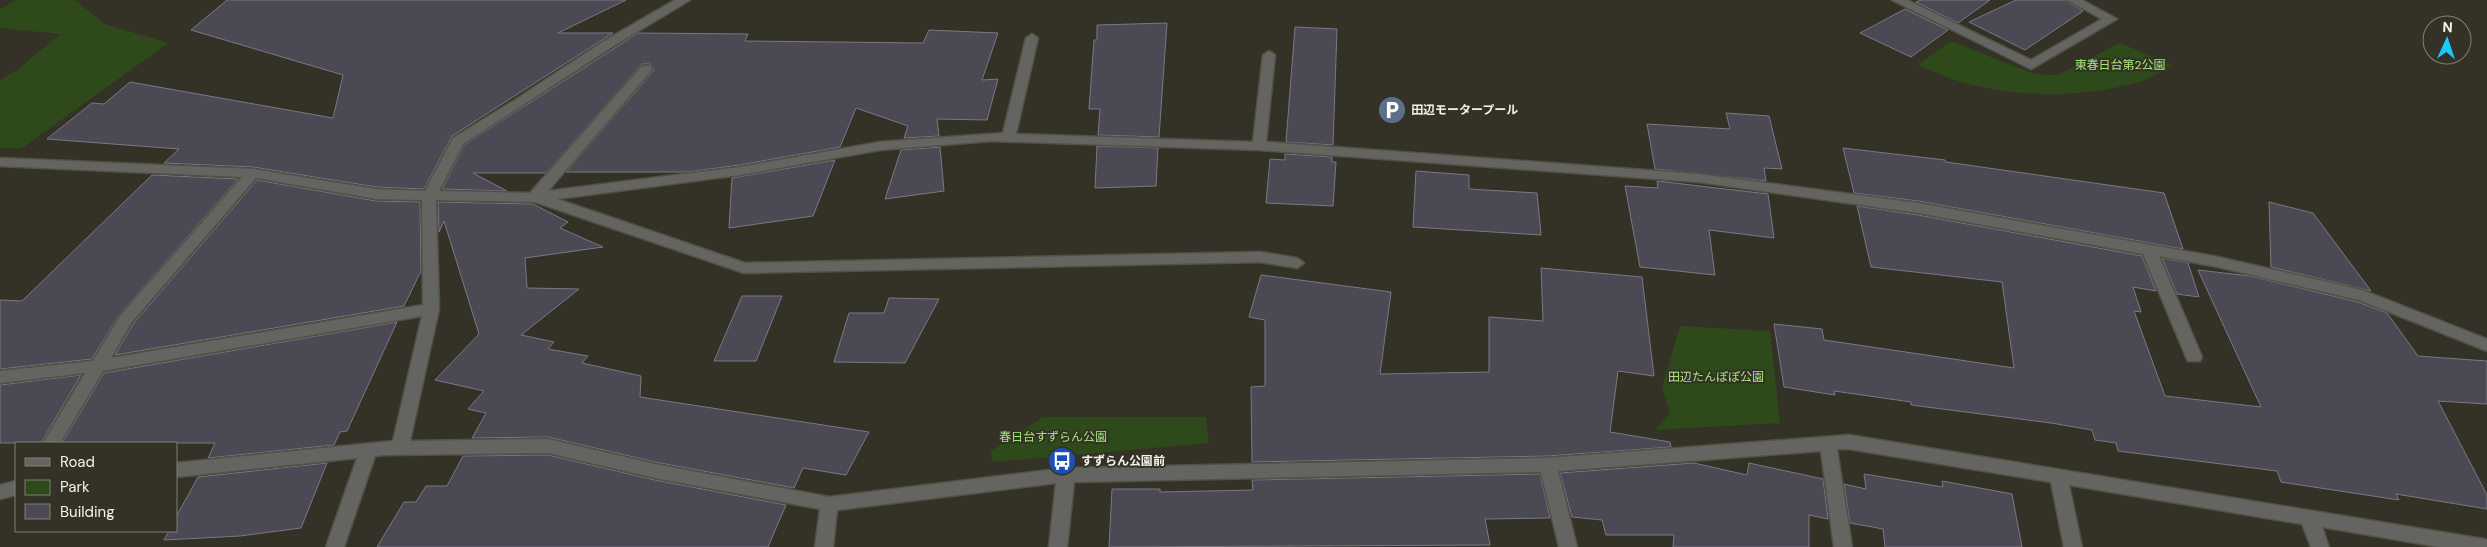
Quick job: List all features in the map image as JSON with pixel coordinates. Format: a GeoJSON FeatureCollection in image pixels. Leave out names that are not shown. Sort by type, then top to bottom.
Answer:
{"type":"FeatureCollection","features":[{"type":"Feature","properties":{"kind":"street"},"geometry":{"type":"LineString","coordinates":[[400,448],[431,309],[429,196],[458,141],[520,103],[608,44],[684,0]]}},
{"type":"Feature","properties":{"kind":"street"},"geometry":{"type":"LineString","coordinates":[[1898,0],[2031,65],[2111,19],[2073,0]]}},
{"type":"Feature","properties":{"kind":"street"},"geometry":{"type":"LineString","coordinates":[[1009,137],[1032,38]]}},
{"type":"Feature","properties":{"kind":"street"},"geometry":{"type":"LineString","coordinates":[[1259,146],[1269,55]]}},
{"type":"Feature","properties":{"kind":"street"},"geometry":{"type":"LineString","coordinates":[[535,197],[646,69]]}},
{"type":"Feature","properties":{"kind":"street"},"geometry":{"type":"LineString","coordinates":[[0,162],[253,174],[376,194],[535,197],[740,170],[880,146],[1009,137],[1259,146],[1698,178],[1918,208],[2218,262],[2362,295],[2487,345]]}},
{"type":"Feature","properties":{"kind":"street"},"geometry":{"type":"LineString","coordinates":[[52,442],[126,320],[253,174]]}},
{"type":"Feature","properties":{"kind":"street"},"geometry":{"type":"LineString","coordinates":[[535,197],[744,268],[1260,257],[1297,263]]}},
{"type":"Feature","properties":{"kind":"street"},"geometry":{"type":"LineString","coordinates":[[2149,250],[2194,357]]}},
{"type":"Feature","properties":{"kind":"street"},"geometry":{"type":"LineString","coordinates":[[0,377],[98,366],[431,309]]}},
{"type":"Feature","properties":{"kind":"street"},"geometry":{"type":"LineString","coordinates":[[178,470],[368,450],[548,446],[656,471],[829,504],[1066,476],[1548,464],[1849,442],[2484,547]]}},
{"type":"Feature","properties":{"kind":"street"},"geometry":{"type":"LineString","coordinates":[[1828,443],[1843,547]]}},
{"type":"Feature","properties":{"kind":"street"},"geometry":{"type":"LineString","coordinates":[[336,547],[368,450]]}},
{"type":"Feature","properties":{"kind":"street"},"geometry":{"type":"LineString","coordinates":[[1548,464],[1568,547]]}},
{"type":"Feature","properties":{"kind":"street"},"geometry":{"type":"LineString","coordinates":[[1058,547],[1066,476]]}},
{"type":"Feature","properties":{"kind":"street"},"geometry":{"type":"LineString","coordinates":[[2058,476],[2073,547]]}},
{"type":"Feature","properties":{"kind":"street"},"geometry":{"type":"LineString","coordinates":[[0,492],[15,488]]}},
{"type":"Feature","properties":{"kind":"street"},"geometry":{"type":"LineString","coordinates":[[824,547],[829,504]]}},
{"type":"Feature","properties":{"kind":"street"},"geometry":{"type":"LineString","coordinates":[[2309,518],[2320,547]]}},
{"type":"Feature","properties":{"kind":"green space"},"geometry":{"type":"Polygon","coordinates":[[[16,0],[75,0],[105,24],[168,43],[21,149],[0,148],[0,80],[17,70],[60,34],[0,28],[0,9],[16,0]]]}},
{"type":"Feature","properties":{"kind":"green space","name":"東春日台第2公園"},"geometry":{"type":"Polygon","coordinates":[[[1951,41],[2034,74],[2057,75],[2120,43],[2173,65],[2143,81],[2096,91],[2052,94],[2007,91],[1964,83],[1918,65],[1951,41]]]}},
{"type":"Feature","properties":{"kind":"green space","name":"田辺たんぽぽ公園"},"geometry":{"type":"Polygon","coordinates":[[[1680,326],[1770,331],[1780,423],[1655,430],[1670,413],[1662,387],[1680,326]]]}},
{"type":"Feature","properties":{"kind":"green space","name":"春日台すずらん公園"},"geometry":{"type":"Polygon","coordinates":[[[1043,417],[1206,417],[1209,443],[992,462],[991,451],[1043,417]]]}},
{"type":"Feature","properties":{"kind":"building"},"geometry":{"type":"Polygon","coordinates":[[[227,0],[626,0],[558,33],[613,33],[452,136],[424,189],[376,187],[253,167],[164,163],[179,149],[47,139],[92,103],[104,104],[130,82],[333,118],[343,75],[191,30],[227,0]]]}},
{"type":"Feature","properties":{"kind":"building"},"geometry":{"type":"Polygon","coordinates":[[[1921,0],[1990,0],[1958,23],[1916,2],[1921,0]]]}},
{"type":"Feature","properties":{"kind":"building"},"geometry":{"type":"Polygon","coordinates":[[[2016,0],[2065,0],[2083,11],[2025,50],[1969,22],[2016,0]]]}},
{"type":"Feature","properties":{"kind":"building"},"geometry":{"type":"Polygon","coordinates":[[[1905,9],[1948,30],[1911,57],[1860,33],[1905,9]]]}},
{"type":"Feature","properties":{"kind":"building"},"geometry":{"type":"Polygon","coordinates":[[[1167,23],[1159,137],[1098,135],[1100,109],[1089,109],[1094,40],[1097,40],[1097,25],[1167,23]]]}},
{"type":"Feature","properties":{"kind":"building"},"geometry":{"type":"Polygon","coordinates":[[[1295,27],[1337,29],[1333,145],[1286,142],[1295,27]]]}},
{"type":"Feature","properties":{"kind":"building"},"geometry":{"type":"Polygon","coordinates":[[[929,30],[998,33],[982,80],[998,79],[987,120],[937,119],[939,136],[904,138],[908,126],[856,108],[840,147],[740,165],[687,172],[566,172],[654,70],[650,64],[642,64],[546,173],[473,173],[507,191],[442,189],[464,145],[638,33],[748,34],[745,41],[923,43],[929,30]]]}},
{"type":"Feature","properties":{"kind":"building"},"geometry":{"type":"Polygon","coordinates":[[[1726,113],[1769,116],[1782,169],[1764,168],[1766,181],[1655,169],[1647,124],[1730,129],[1726,113]]]}},
{"type":"Feature","properties":{"kind":"building"},"geometry":{"type":"Polygon","coordinates":[[[1097,146],[1158,148],[1156,186],[1095,188],[1097,146]]]}},
{"type":"Feature","properties":{"kind":"building"},"geometry":{"type":"Polygon","coordinates":[[[940,147],[944,191],[885,199],[901,150],[940,147]]]}},
{"type":"Feature","properties":{"kind":"building"},"geometry":{"type":"Polygon","coordinates":[[[1843,148],[1945,160],[1946,162],[2164,193],[2183,249],[1918,201],[1854,193],[1843,148]]]}},
{"type":"Feature","properties":{"kind":"building"},"geometry":{"type":"Polygon","coordinates":[[[1285,154],[1332,157],[1332,162],[1336,162],[1333,206],[1266,203],[1270,159],[1285,160],[1285,154]]]}},
{"type":"Feature","properties":{"kind":"building"},"geometry":{"type":"Polygon","coordinates":[[[835,160],[813,216],[729,228],[732,178],[835,160]]]}},
{"type":"Feature","properties":{"kind":"building"},"geometry":{"type":"Polygon","coordinates":[[[1416,171],[1469,175],[1469,189],[1537,193],[1541,235],[1413,227],[1416,171]]]}},
{"type":"Feature","properties":{"kind":"building"},"geometry":{"type":"Polygon","coordinates":[[[152,175],[238,179],[120,314],[92,359],[0,369],[0,300],[22,301],[152,175]]]}},
{"type":"Feature","properties":{"kind":"building"},"geometry":{"type":"Polygon","coordinates":[[[257,180],[376,201],[420,202],[421,271],[404,306],[115,355],[133,324],[257,180]]]}},
{"type":"Feature","properties":{"kind":"building"},"geometry":{"type":"Polygon","coordinates":[[[1657,181],[1768,194],[1774,238],[1709,230],[1715,275],[1640,267],[1625,186],[1658,188],[1657,181]]]}},
{"type":"Feature","properties":{"kind":"building"},"geometry":{"type":"Polygon","coordinates":[[[438,202],[533,204],[568,222],[560,228],[603,247],[525,258],[527,288],[579,289],[521,335],[554,342],[548,349],[588,356],[582,363],[641,376],[640,397],[869,432],[846,475],[803,468],[794,488],[655,462],[548,437],[472,438],[486,413],[468,409],[484,391],[435,380],[479,334],[444,221],[439,232],[438,202]]]}},
{"type":"Feature","properties":{"kind":"building"},"geometry":{"type":"Polygon","coordinates":[[[2269,202],[2313,213],[2371,291],[2271,267],[2269,202]]]}},
{"type":"Feature","properties":{"kind":"building"},"geometry":{"type":"Polygon","coordinates":[[[1857,206],[1918,215],[2142,256],[2156,291],[2133,287],[2141,312],[2134,311],[2165,396],[2261,407],[2198,270],[2250,276],[2358,302],[2387,313],[2418,356],[2487,361],[2487,404],[2438,401],[2487,495],[2487,509],[2396,494],[2399,500],[2281,482],[2277,471],[2118,451],[2116,443],[2095,440],[2092,430],[1911,405],[1911,402],[1834,391],[1835,395],[1784,387],[1774,324],[1822,329],[1824,340],[2014,368],[2002,282],[1871,267],[1857,206]]]}},
{"type":"Feature","properties":{"kind":"building"},"geometry":{"type":"Polygon","coordinates":[[[2162,258],[2188,263],[2199,297],[2177,294],[2162,258]]]}},
{"type":"Feature","properties":{"kind":"building"},"geometry":{"type":"Polygon","coordinates":[[[1541,268],[1642,277],[1654,376],[1618,371],[1610,432],[1670,442],[1671,447],[1548,456],[1252,462],[1251,387],[1265,386],[1265,320],[1249,317],[1261,275],[1391,292],[1380,374],[1489,372],[1489,317],[1543,321],[1541,268]]]}},
{"type":"Feature","properties":{"kind":"building"},"geometry":{"type":"Polygon","coordinates":[[[742,296],[782,296],[756,361],[714,361],[742,296]]]}},
{"type":"Feature","properties":{"kind":"building"},"geometry":{"type":"Polygon","coordinates":[[[889,298],[939,299],[905,363],[834,362],[849,313],[884,313],[889,298]]]}},
{"type":"Feature","properties":{"kind":"building"},"geometry":{"type":"Polygon","coordinates":[[[397,322],[347,431],[340,432],[334,445],[208,458],[215,443],[63,442],[104,373],[397,322]]]}},
{"type":"Feature","properties":{"kind":"building"},"geometry":{"type":"Polygon","coordinates":[[[81,375],[42,442],[0,443],[0,385],[81,375]]]}},
{"type":"Feature","properties":{"kind":"building"},"geometry":{"type":"Polygon","coordinates":[[[548,455],[655,480],[786,505],[768,547],[377,547],[404,502],[416,502],[426,486],[447,486],[463,456],[548,455]]]}},
{"type":"Feature","properties":{"kind":"building"},"geometry":{"type":"Polygon","coordinates":[[[327,463],[301,528],[240,536],[164,540],[168,532],[178,532],[178,513],[198,477],[327,463]]]}},
{"type":"Feature","properties":{"kind":"building"},"geometry":{"type":"Polygon","coordinates":[[[1694,463],[1747,475],[1749,463],[1823,479],[1828,519],[1809,515],[1809,547],[1673,547],[1674,535],[1606,535],[1602,520],[1572,517],[1560,473],[1694,463]]]}},
{"type":"Feature","properties":{"kind":"building"},"geometry":{"type":"Polygon","coordinates":[[[1540,474],[1550,518],[1485,519],[1490,545],[1109,547],[1112,489],[1160,489],[1160,492],[1253,490],[1252,480],[1540,474]]]}},
{"type":"Feature","properties":{"kind":"building"},"geometry":{"type":"Polygon","coordinates":[[[1864,474],[1943,487],[1942,481],[2012,494],[2022,547],[1885,547],[1883,529],[1850,523],[1844,484],[1866,489],[1864,474]]]}},
{"type":"Feature","properties":{"kind":"place","name":"田辺モータープール"},"geometry":{"type":"Point","coordinates":[1392,110]}},
{"type":"Feature","properties":{"kind":"place","name":"すずらん公園前"},"geometry":{"type":"Point","coordinates":[1062,461]}}]}
